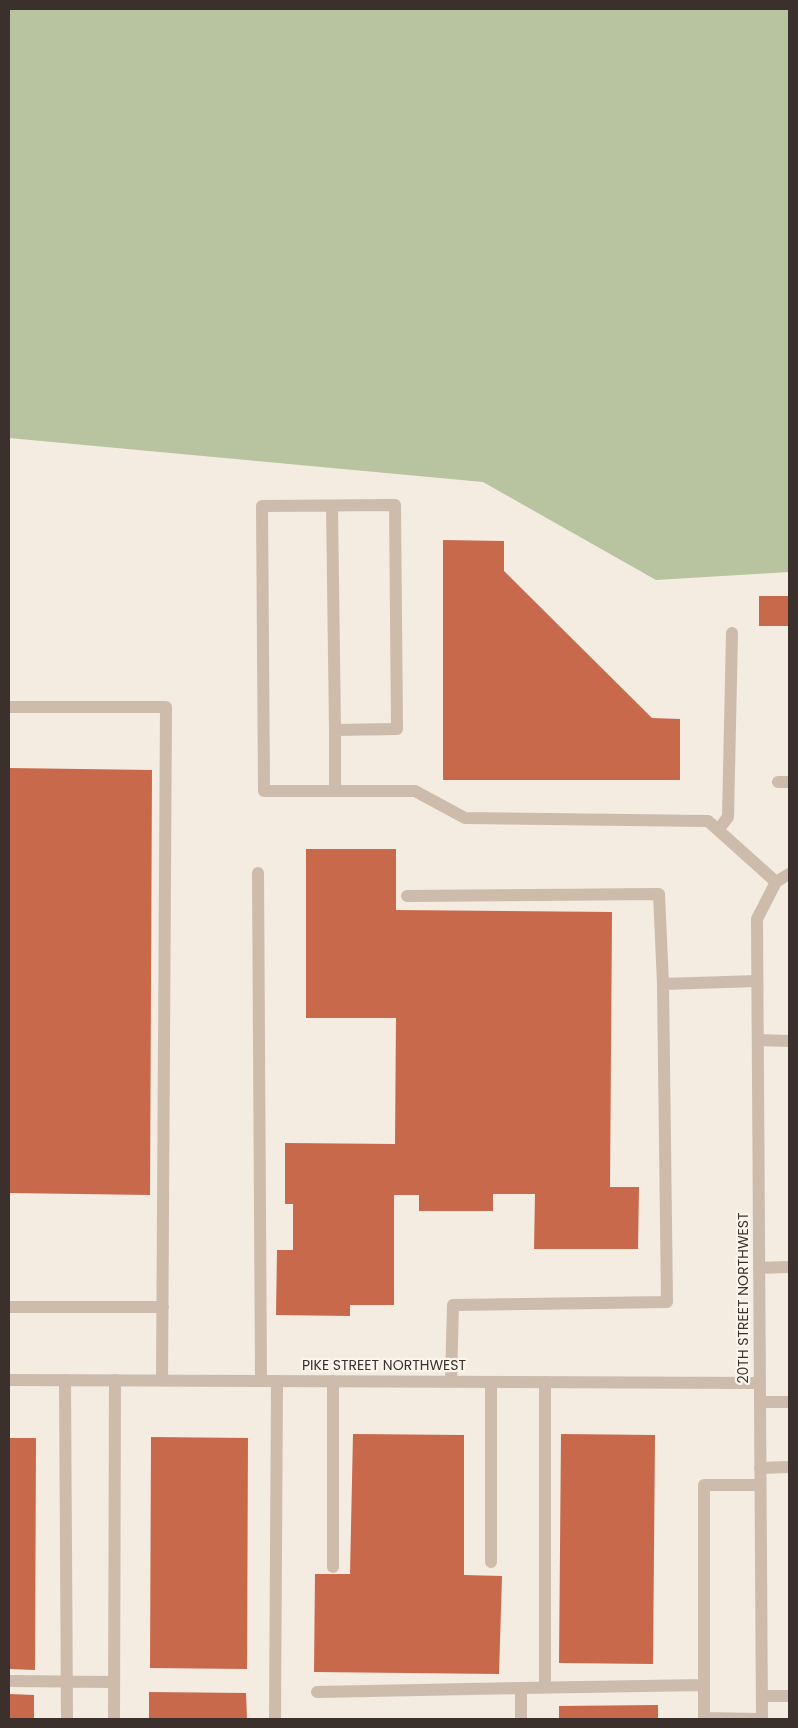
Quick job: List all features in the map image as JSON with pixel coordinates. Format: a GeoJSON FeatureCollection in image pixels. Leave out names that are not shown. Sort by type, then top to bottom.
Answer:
{"type":"FeatureCollection","features":[{"type":"Feature","properties":{"kind":"street"},"geometry":{"type":"LineString","coordinates":[[335,730],[397,729],[395,505],[262,506],[264,791],[415,791],[465,818],[708,821],[776,882],[789,874]]}},
{"type":"Feature","properties":{"kind":"street"},"geometry":{"type":"LineString","coordinates":[[332,506],[335,791]]}},
{"type":"Feature","properties":{"kind":"street"},"geometry":{"type":"LineString","coordinates":[[718,830],[728,817],[732,633]]}},
{"type":"Feature","properties":{"kind":"street"},"geometry":{"type":"LineString","coordinates":[[9,706],[166,706],[162,1380]]}},
{"type":"Feature","properties":{"kind":"street"},"geometry":{"type":"LineString","coordinates":[[258,873],[261,1380]]}},
{"type":"Feature","properties":{"kind":"street","name":"20TH STREET NORTHWEST"},"geometry":{"type":"LineString","coordinates":[[760,1719],[762,1696],[757,919],[776,882]]}},
{"type":"Feature","properties":{"kind":"street"},"geometry":{"type":"LineString","coordinates":[[407,896],[659,894],[663,984],[667,1302],[453,1305],[452,1381]]}},
{"type":"Feature","properties":{"kind":"street"},"geometry":{"type":"LineString","coordinates":[[663,984],[757,981]]}},
{"type":"Feature","properties":{"kind":"street"},"geometry":{"type":"LineString","coordinates":[[758,1040],[789,1041]]}},
{"type":"Feature","properties":{"kind":"street"},"geometry":{"type":"LineString","coordinates":[[759,1268],[789,1267]]}},
{"type":"Feature","properties":{"kind":"street"},"geometry":{"type":"LineString","coordinates":[[9,1307],[163,1307]]}},
{"type":"Feature","properties":{"kind":"street","name":"PIKE STREET NORTHWEST"},"geometry":{"type":"LineString","coordinates":[[9,1380],[760,1382]]}},
{"type":"Feature","properties":{"kind":"street"},"geometry":{"type":"LineString","coordinates":[[65,1380],[67,1719]]}},
{"type":"Feature","properties":{"kind":"street"},"geometry":{"type":"LineString","coordinates":[[114,1719],[115,1380]]}},
{"type":"Feature","properties":{"kind":"street"},"geometry":{"type":"LineString","coordinates":[[275,1719],[277,1381]]}},
{"type":"Feature","properties":{"kind":"street"},"geometry":{"type":"LineString","coordinates":[[333,1381],[333,1567]]}},
{"type":"Feature","properties":{"kind":"street"},"geometry":{"type":"LineString","coordinates":[[491,1382],[491,1562]]}},
{"type":"Feature","properties":{"kind":"street"},"geometry":{"type":"LineString","coordinates":[[545,1382],[545,1687]]}},
{"type":"Feature","properties":{"kind":"street"},"geometry":{"type":"LineString","coordinates":[[760,1402],[789,1402]]}},
{"type":"Feature","properties":{"kind":"street"},"geometry":{"type":"LineString","coordinates":[[760,1468],[789,1467]]}},
{"type":"Feature","properties":{"kind":"street"},"geometry":{"type":"LineString","coordinates":[[760,1485],[704,1485],[704,1719],[760,1719]]}},
{"type":"Feature","properties":{"kind":"street"},"geometry":{"type":"LineString","coordinates":[[9,1681],[114,1682]]}},
{"type":"Feature","properties":{"kind":"street"},"geometry":{"type":"LineString","coordinates":[[317,1692],[704,1685]]}},
{"type":"Feature","properties":{"kind":"street"},"geometry":{"type":"LineString","coordinates":[[521,1688],[521,1719]]}},
{"type":"Feature","properties":{"kind":"street"},"geometry":{"type":"LineString","coordinates":[[762,1696],[789,1696]]}},
{"type":"Feature","properties":{"kind":"green space"},"geometry":{"type":"Polygon","coordinates":[[[9,9],[789,9],[789,572],[656,580],[483,482],[9,438],[9,9]]]}},
{"type":"Feature","properties":{"kind":"building"},"geometry":{"type":"Polygon","coordinates":[[[443,540],[504,541],[504,571],[652,718],[680,719],[680,780],[443,780],[443,540]]]}},
{"type":"Feature","properties":{"kind":"building"},"geometry":{"type":"Polygon","coordinates":[[[759,596],[789,596],[789,626],[759,626],[759,596]]]}},
{"type":"Feature","properties":{"kind":"building"},"geometry":{"type":"Polygon","coordinates":[[[9,768],[152,770],[150,1195],[9,1193],[9,768]]]}},
{"type":"Feature","properties":{"kind":"building"},"geometry":{"type":"Polygon","coordinates":[[[306,849],[396,849],[396,910],[612,912],[610,1187],[639,1187],[638,1249],[534,1249],[535,1194],[493,1194],[493,1211],[419,1211],[419,1195],[394,1195],[394,1305],[350,1305],[350,1316],[276,1315],[277,1250],[293,1250],[293,1204],[285,1204],[285,1143],[395,1144],[396,1018],[306,1018],[306,849]]]}},
{"type":"Feature","properties":{"kind":"building"},"geometry":{"type":"Polygon","coordinates":[[[353,1434],[464,1435],[464,1575],[502,1576],[499,1674],[314,1672],[315,1574],[350,1574],[353,1434]]]}},
{"type":"Feature","properties":{"kind":"building"},"geometry":{"type":"Polygon","coordinates":[[[561,1434],[655,1435],[653,1664],[559,1663],[561,1434]]]}},
{"type":"Feature","properties":{"kind":"building"},"geometry":{"type":"Polygon","coordinates":[[[151,1437],[248,1438],[247,1669],[150,1668],[151,1437]]]}},
{"type":"Feature","properties":{"kind":"building"},"geometry":{"type":"Polygon","coordinates":[[[9,1438],[36,1438],[35,1670],[9,1669],[9,1438]]]}},
{"type":"Feature","properties":{"kind":"building"},"geometry":{"type":"Polygon","coordinates":[[[149,1692],[246,1693],[247,1719],[149,1719],[149,1692]]]}},
{"type":"Feature","properties":{"kind":"building"},"geometry":{"type":"Polygon","coordinates":[[[9,1694],[34,1695],[34,1719],[9,1719],[9,1694]]]}},
{"type":"Feature","properties":{"kind":"building"},"geometry":{"type":"Polygon","coordinates":[[[658,1705],[658,1719],[559,1719],[559,1706],[658,1705]]]}}]}
